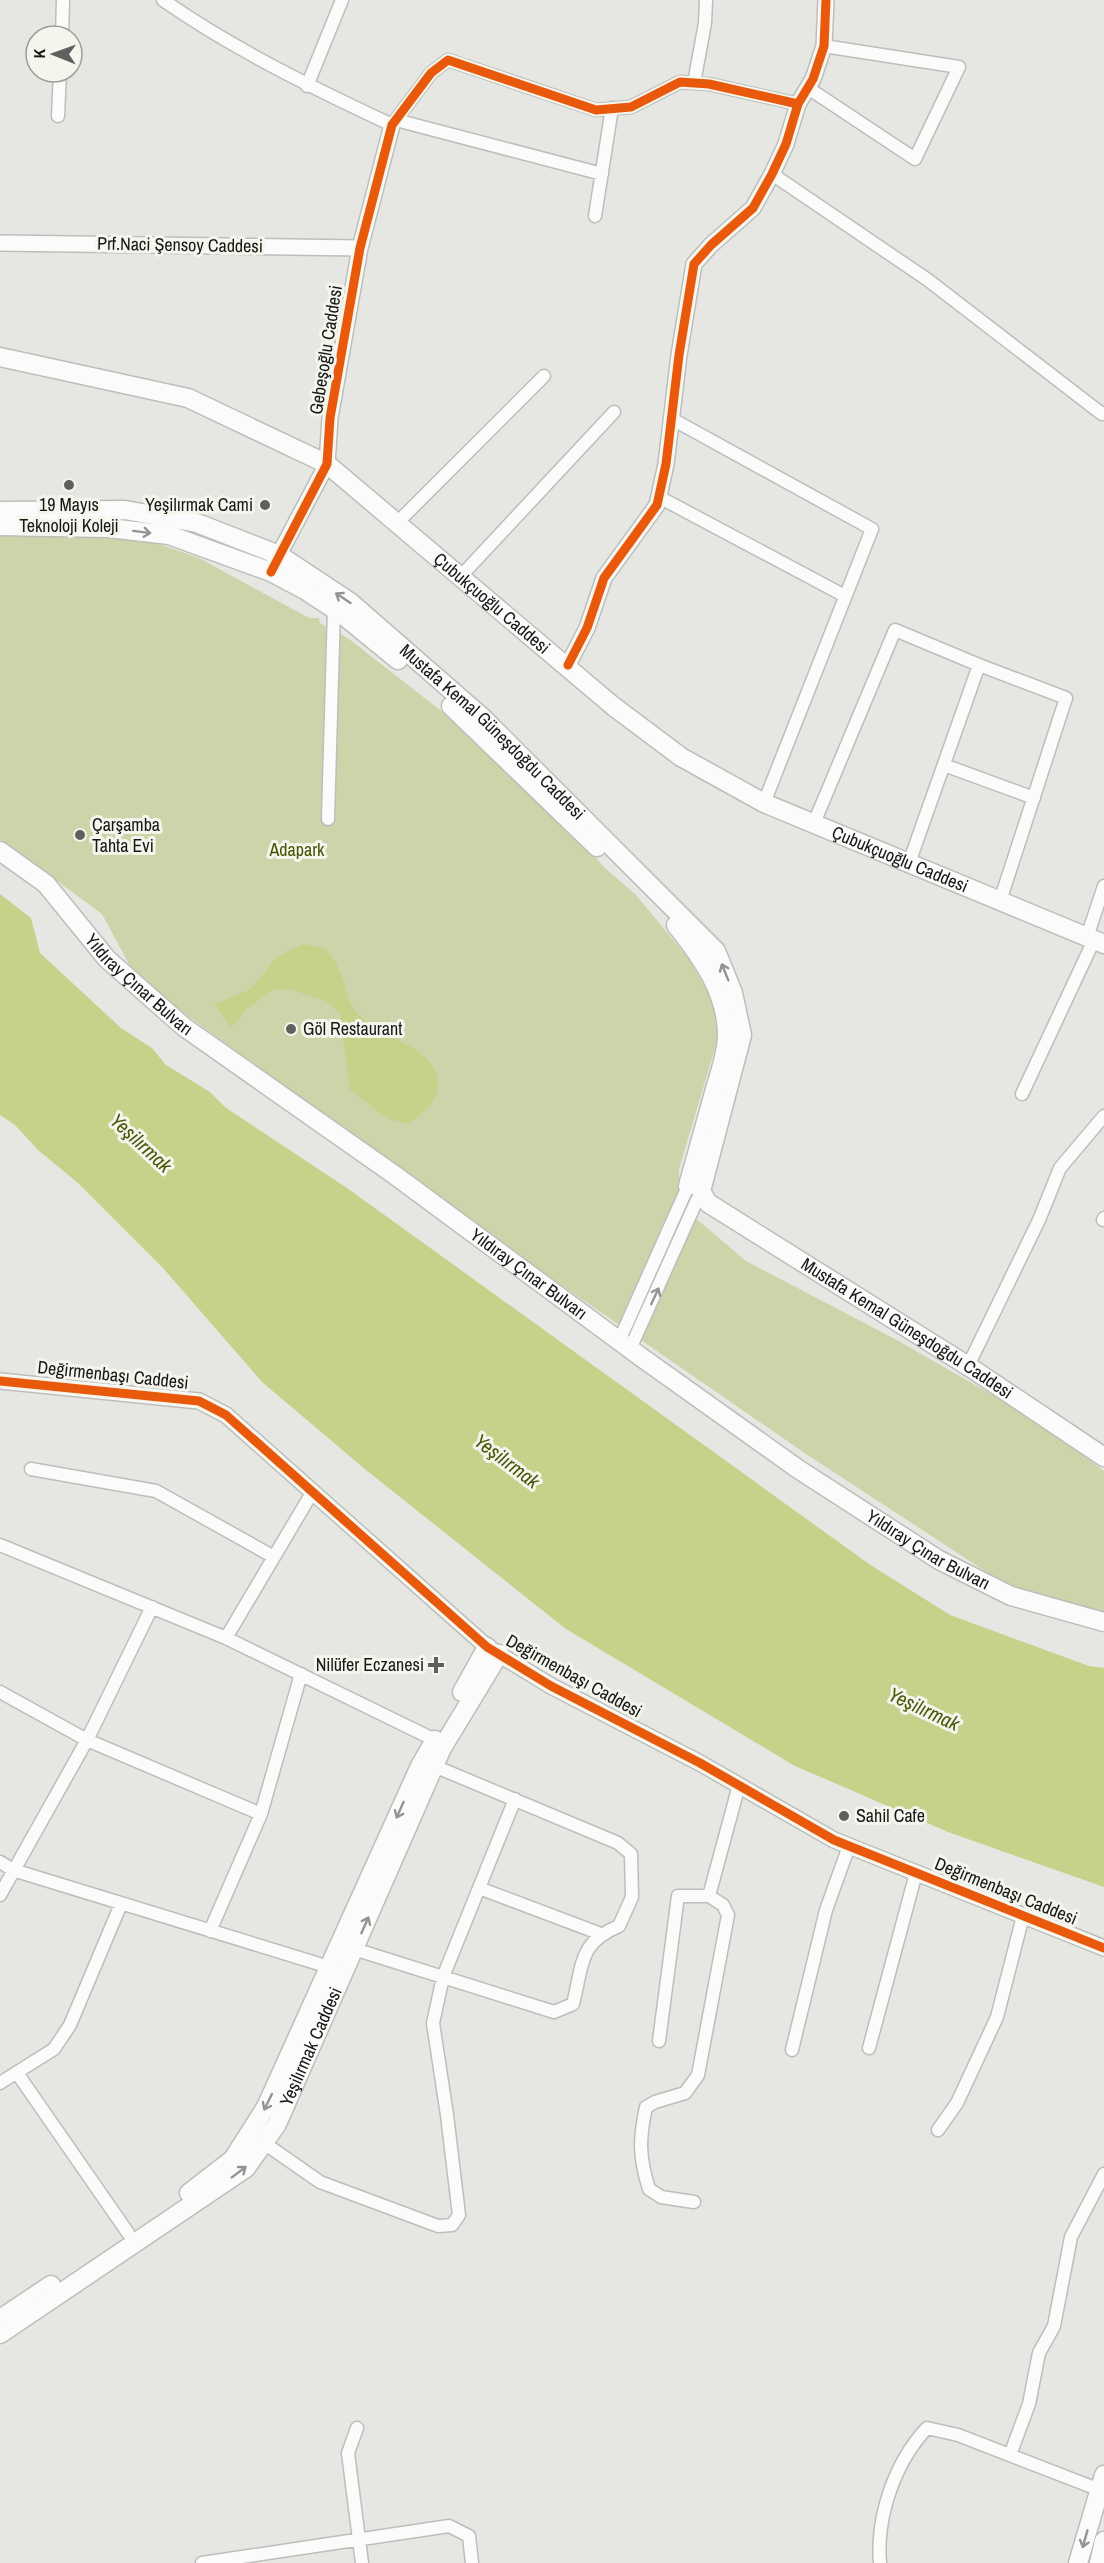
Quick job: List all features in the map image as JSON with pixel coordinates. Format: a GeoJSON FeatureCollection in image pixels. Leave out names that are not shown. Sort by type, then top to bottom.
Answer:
{"type":"FeatureCollection","features":[{"type":"Feature","properties":{"kind":"main road","name":"Çubukçuoğlu Caddesi"},"geometry":{"type":"LineString","coordinates":[[0,357],[188,398],[327,464],[613,705],[681,757],[764,802],[1095,940]]}},
{"type":"Feature","properties":{"kind":"main road","name":"Mustafa Kemal Güneşdoğdu Caddesi"},"geometry":{"type":"LineString","coordinates":[[0,511],[125,510],[197,523],[279,555],[350,602],[494,738]]}},
{"type":"Feature","properties":{"kind":"main road","name":"Mustafa Kemal Güneşdoğdu Caddesi"},"geometry":{"type":"LineString","coordinates":[[0,526],[109,528],[169,535],[271,572],[334,609],[494,738]]}},
{"type":"Feature","properties":{"kind":"main road"},"geometry":{"type":"LineString","coordinates":[[494,738],[574,826],[661,906],[702,956],[718,992],[727,1035],[695,1195]]}},
{"type":"Feature","properties":{"kind":"main road","name":"Yıldıray Çınar Bulvarı"},"geometry":{"type":"LineString","coordinates":[[0,851],[46,885],[107,959],[184,1028],[396,1176],[798,1469],[939,1560],[1011,1596],[1104,1622]]}},
{"type":"Feature","properties":{"kind":"main road","name":"Mustafa Kemal Güneşdoğdu Caddesi"},"geometry":{"type":"LineString","coordinates":[[695,1195],[968,1366],[1104,1457]]}},
{"type":"Feature","properties":{"kind":"main road","name":"Yeşilırmak Caddesi"},"geometry":{"type":"LineString","coordinates":[[0,2319],[184,2196],[233,2159],[266,2107],[420,1766],[493,1650]]}},
{"type":"Feature","properties":{"kind":"main road","name":"Yeşilırmak Caddesi"},"geometry":{"type":"LineString","coordinates":[[0,2334],[246,2168],[277,2124],[442,1748],[493,1650]]}},
{"type":"Feature","properties":{"kind":"main road"},"geometry":{"type":"LineString","coordinates":[[1078,2563],[1102,2483]]}},
{"type":"Feature","properties":{"kind":"main road"},"geometry":{"type":"LineString","coordinates":[[1099,2563],[1104,2541]]}},
{"type":"Feature","properties":{"kind":"street"},"geometry":{"type":"LineString","coordinates":[[62,24],[63,0]]}},
{"type":"Feature","properties":{"kind":"street"},"geometry":{"type":"LineString","coordinates":[[163,0],[211,33],[308,86],[394,123],[602,174]]}},
{"type":"Feature","properties":{"kind":"street"},"geometry":{"type":"LineString","coordinates":[[308,86],[342,0]]}},
{"type":"Feature","properties":{"kind":"street"},"geometry":{"type":"LineString","coordinates":[[694,83],[705,23],[706,0]]}},
{"type":"Feature","properties":{"kind":"street"},"geometry":{"type":"LineString","coordinates":[[568,665],[587,628],[604,578],[657,505],[666,464],[679,355],[694,264],[711,245],[753,208],[772,174],[786,144],[798,104],[813,79],[824,46],[826,0]]}},
{"type":"Feature","properties":{"kind":"street"},"geometry":{"type":"LineString","coordinates":[[808,88],[915,159],[959,67],[824,46]]}},
{"type":"Feature","properties":{"kind":"street"},"geometry":{"type":"LineString","coordinates":[[394,123],[431,74],[448,60],[596,110],[631,107],[680,82],[709,84],[798,104]]}},
{"type":"Feature","properties":{"kind":"street"},"geometry":{"type":"LineString","coordinates":[[58,116],[59,84]]}},
{"type":"Feature","properties":{"kind":"street"},"geometry":{"type":"LineString","coordinates":[[595,216],[612,108]]}},
{"type":"Feature","properties":{"kind":"street","name":"Gebeşoğlu Caddesi"},"geometry":{"type":"LineString","coordinates":[[271,572],[327,464],[330,418],[360,248],[394,123]]}},
{"type":"Feature","properties":{"kind":"street"},"geometry":{"type":"LineString","coordinates":[[772,174],[928,280],[1102,414],[1104,413]]}},
{"type":"Feature","properties":{"kind":"street","name":"Prf.Naci Şensoy Caddesi"},"geometry":{"type":"LineString","coordinates":[[0,243],[360,248]]}},
{"type":"Feature","properties":{"kind":"street"},"geometry":{"type":"LineString","coordinates":[[397,523],[544,376]]}},
{"type":"Feature","properties":{"kind":"street"},"geometry":{"type":"LineString","coordinates":[[461,576],[614,412]]}},
{"type":"Feature","properties":{"kind":"street"},"geometry":{"type":"LineString","coordinates":[[672,419],[872,529],[764,802]]}},
{"type":"Feature","properties":{"kind":"street"},"geometry":{"type":"LineString","coordinates":[[659,497],[845,596]]}},
{"type":"Feature","properties":{"kind":"street"},"geometry":{"type":"LineString","coordinates":[[328,819],[334,609]]}},
{"type":"Feature","properties":{"kind":"street"},"geometry":{"type":"LineString","coordinates":[[814,823],[894,630],[1066,698],[1000,901]]}},
{"type":"Feature","properties":{"kind":"street"},"geometry":{"type":"LineString","coordinates":[[909,863],[979,665]]}},
{"type":"Feature","properties":{"kind":"street"},"geometry":{"type":"LineString","coordinates":[[944,765],[1034,798]]}},
{"type":"Feature","properties":{"kind":"street"},"geometry":{"type":"LineString","coordinates":[[1022,1094],[1095,940],[1104,886]]}},
{"type":"Feature","properties":{"kind":"street"},"geometry":{"type":"LineString","coordinates":[[968,1366],[1039,1220],[1060,1168],[1104,1116]]}},
{"type":"Feature","properties":{"kind":"street"},"geometry":{"type":"LineString","coordinates":[[625,1345],[695,1195]]}},
{"type":"Feature","properties":{"kind":"street","name":"Değirmenbaşı Caddesi"},"geometry":{"type":"LineString","coordinates":[[0,1381],[199,1401],[226,1415],[493,1650],[551,1686],[739,1785],[834,1840],[1104,1948]]}},
{"type":"Feature","properties":{"kind":"street"},"geometry":{"type":"LineString","coordinates":[[31,1469],[156,1491],[274,1557]]}},
{"type":"Feature","properties":{"kind":"street"},"geometry":{"type":"LineString","coordinates":[[226,1638],[313,1491]]}},
{"type":"Feature","properties":{"kind":"street"},"geometry":{"type":"LineString","coordinates":[[0,1545],[226,1638],[435,1740]]}},
{"type":"Feature","properties":{"kind":"street"},"geometry":{"type":"LineString","coordinates":[[0,1895],[87,1740],[152,1607]]}},
{"type":"Feature","properties":{"kind":"street"},"geometry":{"type":"LineString","coordinates":[[210,1931],[261,1814],[301,1674]]}},
{"type":"Feature","properties":{"kind":"street"},"geometry":{"type":"LineString","coordinates":[[0,1692],[87,1740],[261,1814]]}},
{"type":"Feature","properties":{"kind":"street"},"geometry":{"type":"LineString","coordinates":[[354,1949],[554,2012],[573,2004],[586,1949],[601,1934],[619,1926],[632,1897],[631,1854],[618,1842],[435,1766]]}},
{"type":"Feature","properties":{"kind":"street"},"geometry":{"type":"LineString","coordinates":[[709,1896],[739,1785]]}},
{"type":"Feature","properties":{"kind":"street"},"geometry":{"type":"LineString","coordinates":[[264,2143],[320,2182],[438,2226],[452,2225],[459,2215],[433,2023],[443,1977],[515,1799]]}},
{"type":"Feature","properties":{"kind":"street"},"geometry":{"type":"LineString","coordinates":[[792,2050],[826,1910],[849,1846]]}},
{"type":"Feature","properties":{"kind":"street"},"geometry":{"type":"LineString","coordinates":[[0,1862],[13,1870],[329,1967]]}},
{"type":"Feature","properties":{"kind":"street"},"geometry":{"type":"LineString","coordinates":[[869,2048],[916,1873]]}},
{"type":"Feature","properties":{"kind":"street"},"geometry":{"type":"LineString","coordinates":[[479,1888],[601,1934]]}},
{"type":"Feature","properties":{"kind":"street"},"geometry":{"type":"LineString","coordinates":[[659,2041],[678,1896],[709,1896],[723,1905],[728,1915],[698,2075],[685,2093],[646,2107],[640,2135],[640,2163],[649,2189],[661,2197],[694,2202]]}},
{"type":"Feature","properties":{"kind":"street"},"geometry":{"type":"LineString","coordinates":[[0,2083],[54,2049],[70,2025],[121,1904]]}},
{"type":"Feature","properties":{"kind":"street"},"geometry":{"type":"LineString","coordinates":[[938,2130],[957,2103],[997,2018],[1023,1916]]}},
{"type":"Feature","properties":{"kind":"street"},"geometry":{"type":"LineString","coordinates":[[17,2073],[128,2234]]}},
{"type":"Feature","properties":{"kind":"street"},"geometry":{"type":"LineString","coordinates":[[1010,2455],[1029,2404],[1039,2353],[1054,2326],[1071,2237],[1104,2174]]}},
{"type":"Feature","properties":{"kind":"street"},"geometry":{"type":"LineString","coordinates":[[357,2428],[348,2453],[362,2563]]}},
{"type":"Feature","properties":{"kind":"street"},"geometry":{"type":"LineString","coordinates":[[880,2563],[879,2552],[889,2490],[911,2445],[927,2428],[958,2435],[1010,2455],[1102,2483]]}},
{"type":"Feature","properties":{"kind":"street"},"geometry":{"type":"LineString","coordinates":[[202,2563],[230,2561],[449,2526],[470,2536],[472,2563]]}},
{"type":"Feature","properties":{"kind":"green space","name":"Adapark"},"geometry":{"type":"Polygon","coordinates":[[[0,535],[142,538],[199,558],[309,618],[319,618],[320,623],[349,639],[508,763],[605,868],[636,895],[689,959],[712,1000],[718,1038],[679,1169],[680,1189],[687,1211],[746,1261],[895,1339],[1038,1421],[1104,1471],[1104,1611],[1011,1588],[806,1454],[486,1233],[137,979],[102,914],[0,839],[0,535]]]}},
{"type":"Feature","properties":{"kind":"water","name":"Yeşilırmak"},"geometry":{"type":"Polygon","coordinates":[[[0,894],[31,918],[40,953],[121,1028],[152,1048],[166,1065],[210,1092],[226,1108],[347,1188],[869,1564],[950,1615],[1089,1666],[1104,1668],[1104,1887],[948,1832],[795,1766],[566,1629],[366,1470],[262,1382],[163,1268],[78,1183],[38,1150],[15,1125],[0,1115],[0,894]]]}},
{"type":"Feature","properties":{"kind":"water"},"geometry":{"type":"Polygon","coordinates":[[[302,944],[325,948],[339,968],[355,1010],[377,1029],[416,1050],[434,1069],[438,1081],[436,1095],[429,1106],[409,1124],[388,1119],[350,1090],[340,1013],[326,1001],[291,990],[272,990],[248,1008],[231,1027],[215,1004],[251,989],[276,958],[302,944]]]}},
{"type":"Feature","properties":{"kind":"cycle path"},"geometry":{"type":"LineString","coordinates":[[568,665],[587,628],[604,578],[657,505],[666,464],[679,355],[694,264],[711,245],[753,208],[772,174],[786,144],[798,104],[813,79],[824,46],[826,0]]}},
{"type":"Feature","properties":{"kind":"cycle path"},"geometry":{"type":"LineString","coordinates":[[271,572],[327,464],[330,418],[360,248],[392,125],[431,73],[448,60],[596,110],[631,107],[680,82],[709,84],[798,104]]}},
{"type":"Feature","properties":{"kind":"cycle path"},"geometry":{"type":"LineString","coordinates":[[0,1381],[199,1401],[226,1415],[487,1647],[551,1686],[700,1763],[834,1840],[1104,1948]]}},
{"type":"Feature","properties":{"kind":"place","name":"19 Mayıs Teknoloji Koleji"},"geometry":{"type":"Point","coordinates":[69,485]}},
{"type":"Feature","properties":{"kind":"place","name":"Yeşilırmak Cami"},"geometry":{"type":"Point","coordinates":[265,505]}},
{"type":"Feature","properties":{"kind":"place","name":"Çarşamba Tahta Evi"},"geometry":{"type":"Point","coordinates":[80,835]}},
{"type":"Feature","properties":{"kind":"place","name":"Göl Restaurant"},"geometry":{"type":"Point","coordinates":[291,1029]}},
{"type":"Feature","properties":{"kind":"place","name":"Nilüfer Eczanesi"},"geometry":{"type":"Point","coordinates":[436,1665]}},
{"type":"Feature","properties":{"kind":"place","name":"Sahil Cafe"},"geometry":{"type":"Point","coordinates":[844,1816]}}]}
